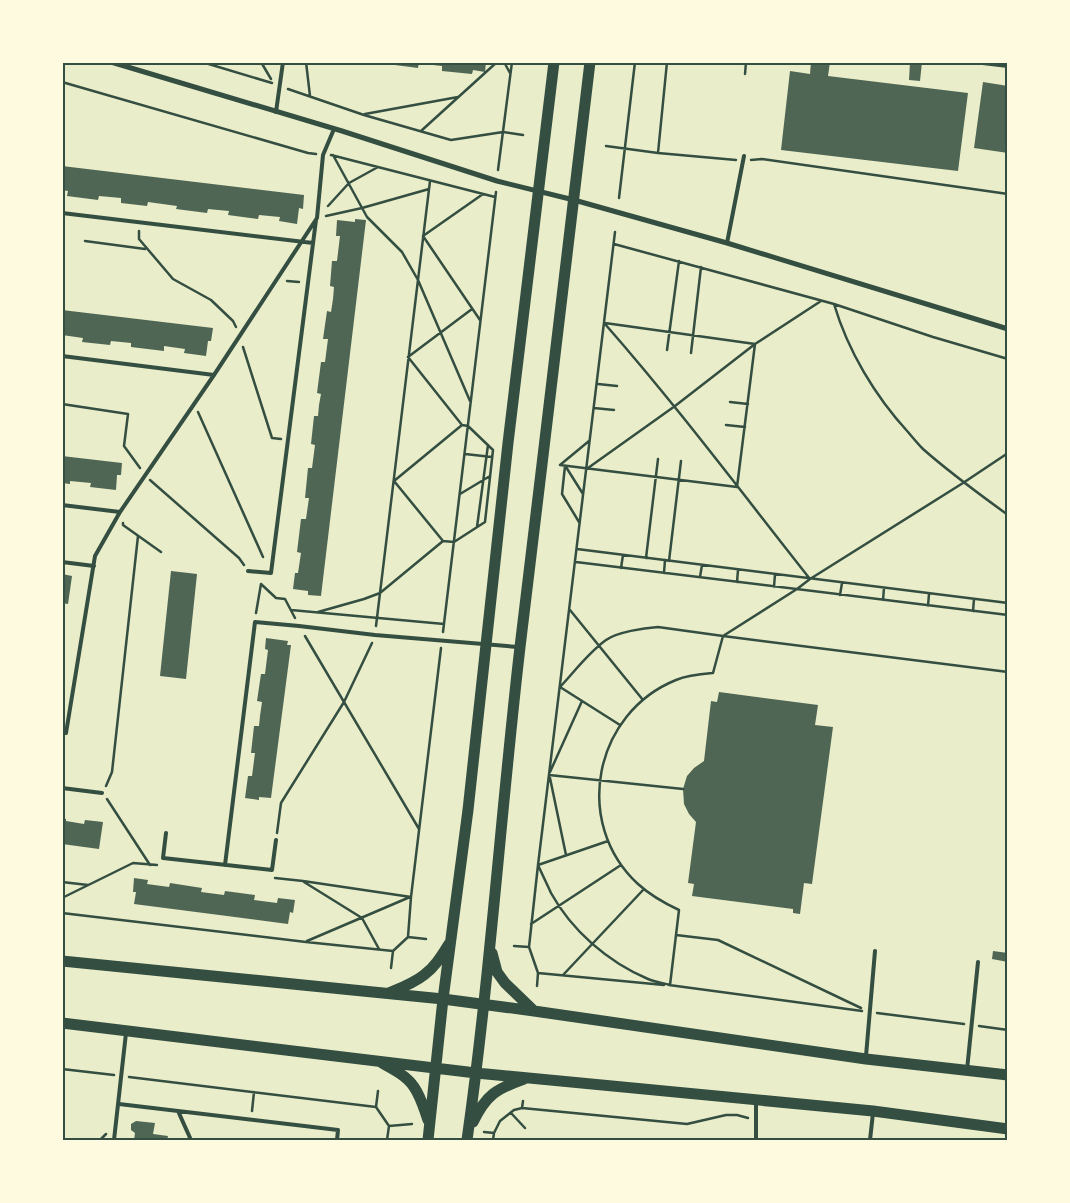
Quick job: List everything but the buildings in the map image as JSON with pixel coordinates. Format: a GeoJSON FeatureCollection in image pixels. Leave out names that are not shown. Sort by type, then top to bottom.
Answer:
{"type":"FeatureCollection","features":[{"type":"Feature","properties":{"kind":"main road"},"geometry":{"type":"LineString","coordinates":[[428,1140],[554,62]]}},
{"type":"Feature","properties":{"kind":"main road"},"geometry":{"type":"LineString","coordinates":[[468,1135],[484,1005],[520,648],[590,62]]}},
{"type":"Feature","properties":{"kind":"main road"},"geometry":{"type":"LineString","coordinates":[[388,994],[426,974],[437,962],[451,941]]}},
{"type":"Feature","properties":{"kind":"main road"},"geometry":{"type":"LineString","coordinates":[[490,944],[497,972],[505,983],[534,1011]]}},
{"type":"Feature","properties":{"kind":"main road"},"geometry":{"type":"LineString","coordinates":[[62,961],[443,999],[866,1059],[1008,1075]]}},
{"type":"Feature","properties":{"kind":"main road"},"geometry":{"type":"LineString","coordinates":[[62,1023],[476,1073],[873,1111],[1008,1129]]}},
{"type":"Feature","properties":{"kind":"main road"},"geometry":{"type":"LineString","coordinates":[[381,1062],[402,1075],[414,1086],[421,1100],[429,1126]]}},
{"type":"Feature","properties":{"kind":"main road"},"geometry":{"type":"LineString","coordinates":[[468,1135],[480,1107],[493,1094],[506,1086],[526,1078]]}},
{"type":"Feature","properties":{"kind":"street"},"geometry":{"type":"LineString","coordinates":[[111,62],[334,129],[497,181],[574,200],[726,243],[1008,329]]}},
{"type":"Feature","properties":{"kind":"lane"},"geometry":{"type":"LineString","coordinates":[[276,112],[283,62]]}},
{"type":"Feature","properties":{"kind":"lane"},"geometry":{"type":"LineString","coordinates":[[974,62],[1008,66]]}},
{"type":"Feature","properties":{"kind":"lane"},"geometry":{"type":"LineString","coordinates":[[248,571],[271,574],[317,218],[323,155],[334,129]]}},
{"type":"Feature","properties":{"kind":"lane"},"geometry":{"type":"LineString","coordinates":[[726,243],[744,156]]}},
{"type":"Feature","properties":{"kind":"lane"},"geometry":{"type":"LineString","coordinates":[[62,213],[313,243]]}},
{"type":"Feature","properties":{"kind":"lane"},"geometry":{"type":"LineString","coordinates":[[62,732],[66,733],[96,556],[120,512],[214,376],[317,218]]}},
{"type":"Feature","properties":{"kind":"lane"},"geometry":{"type":"LineString","coordinates":[[62,356],[214,376]]}},
{"type":"Feature","properties":{"kind":"lane"},"geometry":{"type":"LineString","coordinates":[[62,505],[120,512]]}},
{"type":"Feature","properties":{"kind":"lane"},"geometry":{"type":"LineString","coordinates":[[62,562],[94,566]]}},
{"type":"Feature","properties":{"kind":"lane"},"geometry":{"type":"LineString","coordinates":[[225,864],[255,622],[520,648]]}},
{"type":"Feature","properties":{"kind":"lane"},"geometry":{"type":"LineString","coordinates":[[62,788],[102,793]]}},
{"type":"Feature","properties":{"kind":"lane"},"geometry":{"type":"LineString","coordinates":[[166,833],[164,858],[272,870],[276,840]]}},
{"type":"Feature","properties":{"kind":"lane"},"geometry":{"type":"LineString","coordinates":[[866,1059],[874,951]]}},
{"type":"Feature","properties":{"kind":"lane"},"geometry":{"type":"LineString","coordinates":[[967,1070],[978,962]]}},
{"type":"Feature","properties":{"kind":"lane"},"geometry":{"type":"LineString","coordinates":[[114,1140],[126,1031]]}},
{"type":"Feature","properties":{"kind":"lane"},"geometry":{"type":"LineString","coordinates":[[756,1099],[756,1140]]}},
{"type":"Feature","properties":{"kind":"lane"},"geometry":{"type":"LineString","coordinates":[[119,1104],[338,1130],[337,1140]]}},
{"type":"Feature","properties":{"kind":"lane"},"geometry":{"type":"LineString","coordinates":[[178,1110],[191,1140]]}},
{"type":"Feature","properties":{"kind":"lane"},"geometry":{"type":"LineString","coordinates":[[870,1140],[873,1111]]}},
{"type":"Feature","properties":{"kind":"path"},"geometry":{"type":"LineString","coordinates":[[202,62],[273,84]]}},
{"type":"Feature","properties":{"kind":"path"},"geometry":{"type":"LineString","coordinates":[[306,62],[310,96],[364,115],[451,140],[503,132],[523,135]]}},
{"type":"Feature","properties":{"kind":"path"},"geometry":{"type":"LineString","coordinates":[[421,131],[497,62]]}},
{"type":"Feature","properties":{"kind":"path"},"geometry":{"type":"LineString","coordinates":[[504,62],[510,74]]}},
{"type":"Feature","properties":{"kind":"path"},"geometry":{"type":"LineString","coordinates":[[498,170],[512,62]]}},
{"type":"Feature","properties":{"kind":"path"},"geometry":{"type":"LineString","coordinates":[[619,198],[634,62]]}},
{"type":"Feature","properties":{"kind":"path"},"geometry":{"type":"LineString","coordinates":[[658,153],[668,62]]}},
{"type":"Feature","properties":{"kind":"path"},"geometry":{"type":"LineString","coordinates":[[745,74],[746,62]]}},
{"type":"Feature","properties":{"kind":"path"},"geometry":{"type":"LineString","coordinates":[[62,82],[308,153],[333,155],[496,197]]}},
{"type":"Feature","properties":{"kind":"path"},"geometry":{"type":"LineString","coordinates":[[364,115],[459,96]]}},
{"type":"Feature","properties":{"kind":"path"},"geometry":{"type":"LineString","coordinates":[[606,146],[744,161],[762,159],[1008,194]]}},
{"type":"Feature","properties":{"kind":"path"},"geometry":{"type":"LineString","coordinates":[[333,155],[367,217],[402,252],[418,280],[471,402]]}},
{"type":"Feature","properties":{"kind":"path"},"geometry":{"type":"LineString","coordinates":[[317,218],[349,183],[378,166]]}},
{"type":"Feature","properties":{"kind":"path"},"geometry":{"type":"LineString","coordinates":[[376,628],[430,180]]}},
{"type":"Feature","properties":{"kind":"path"},"geometry":{"type":"LineString","coordinates":[[317,218],[362,208],[429,189]]}},
{"type":"Feature","properties":{"kind":"path"},"geometry":{"type":"LineString","coordinates":[[391,968],[393,950],[408,937],[496,192]]}},
{"type":"Feature","properties":{"kind":"path"},"geometry":{"type":"LineString","coordinates":[[423,236],[483,194]]}},
{"type":"Feature","properties":{"kind":"path"},"geometry":{"type":"LineString","coordinates":[[140,222],[139,239],[173,279],[211,300],[233,321],[272,438],[288,439]]}},
{"type":"Feature","properties":{"kind":"path"},"geometry":{"type":"LineString","coordinates":[[537,986],[538,973],[529,947],[531,924],[616,232]]}},
{"type":"Feature","properties":{"kind":"path"},"geometry":{"type":"LineString","coordinates":[[423,236],[481,322]]}},
{"type":"Feature","properties":{"kind":"path"},"geometry":{"type":"LineString","coordinates":[[85,242],[147,249]]}},
{"type":"Feature","properties":{"kind":"path"},"geometry":{"type":"LineString","coordinates":[[614,244],[834,304],[1008,359]]}},
{"type":"Feature","properties":{"kind":"path"},"geometry":{"type":"LineString","coordinates":[[667,350],[679,261]]}},
{"type":"Feature","properties":{"kind":"path"},"geometry":{"type":"LineString","coordinates":[[691,353],[701,267]]}},
{"type":"Feature","properties":{"kind":"path"},"geometry":{"type":"LineString","coordinates":[[587,469],[675,406],[755,344],[822,301]]}},
{"type":"Feature","properties":{"kind":"path"},"geometry":{"type":"LineString","coordinates":[[834,304],[840,325],[863,371],[892,414],[922,448],[1008,516]]}},
{"type":"Feature","properties":{"kind":"path"},"geometry":{"type":"LineString","coordinates":[[408,358],[472,308]]}},
{"type":"Feature","properties":{"kind":"path"},"geometry":{"type":"LineString","coordinates":[[604,323],[755,344]]}},
{"type":"Feature","properties":{"kind":"path"},"geometry":{"type":"LineString","coordinates":[[604,323],[675,406],[810,579]]}},
{"type":"Feature","properties":{"kind":"path"},"geometry":{"type":"LineString","coordinates":[[737,487],[755,344]]}},
{"type":"Feature","properties":{"kind":"path"},"geometry":{"type":"LineString","coordinates":[[318,612],[380,593],[443,541],[454,542],[485,522],[493,450],[468,426],[462,425],[408,358]]}},
{"type":"Feature","properties":{"kind":"path"},"geometry":{"type":"LineString","coordinates":[[598,384],[617,386]]}},
{"type":"Feature","properties":{"kind":"path"},"geometry":{"type":"LineString","coordinates":[[730,402],[748,404]]}},
{"type":"Feature","properties":{"kind":"path"},"geometry":{"type":"LineString","coordinates":[[194,404],[271,574]]}},
{"type":"Feature","properties":{"kind":"path"},"geometry":{"type":"LineString","coordinates":[[594,408],[614,410]]}},
{"type":"Feature","properties":{"kind":"path"},"geometry":{"type":"LineString","coordinates":[[394,481],[462,425]]}},
{"type":"Feature","properties":{"kind":"path"},"geometry":{"type":"LineString","coordinates":[[726,425],[745,428]]}},
{"type":"Feature","properties":{"kind":"path"},"geometry":{"type":"LineString","coordinates":[[590,440],[560,465],[737,487]]}},
{"type":"Feature","properties":{"kind":"path"},"geometry":{"type":"LineString","coordinates":[[477,527],[488,445]]}},
{"type":"Feature","properties":{"kind":"path"},"geometry":{"type":"LineString","coordinates":[[670,985],[679,910],[644,889],[621,865],[608,841],[601,815],[599,797],[602,766],[608,747],[620,725],[628,714],[654,692],[677,680],[697,674],[713,672],[723,636],[1008,453]]}},
{"type":"Feature","properties":{"kind":"path"},"geometry":{"type":"LineString","coordinates":[[464,454],[492,457]]}},
{"type":"Feature","properties":{"kind":"path"},"geometry":{"type":"LineString","coordinates":[[646,558],[658,459]]}},
{"type":"Feature","properties":{"kind":"path"},"geometry":{"type":"LineString","coordinates":[[664,573],[681,461]]}},
{"type":"Feature","properties":{"kind":"path"},"geometry":{"type":"LineString","coordinates":[[565,466],[584,495]]}},
{"type":"Feature","properties":{"kind":"path"},"geometry":{"type":"LineString","coordinates":[[565,466],[562,494],[580,523]]}},
{"type":"Feature","properties":{"kind":"path"},"geometry":{"type":"LineString","coordinates":[[460,494],[490,476]]}},
{"type":"Feature","properties":{"kind":"path"},"geometry":{"type":"LineString","coordinates":[[394,481],[443,541]]}},
{"type":"Feature","properties":{"kind":"path"},"geometry":{"type":"LineString","coordinates":[[120,512],[123,525],[161,552]]}},
{"type":"Feature","properties":{"kind":"path"},"geometry":{"type":"LineString","coordinates":[[138,536],[112,772],[102,793],[150,865]]}},
{"type":"Feature","properties":{"kind":"path"},"geometry":{"type":"LineString","coordinates":[[577,550],[1008,604]]}},
{"type":"Feature","properties":{"kind":"path"},"geometry":{"type":"LineString","coordinates":[[621,568],[623,555]]}},
{"type":"Feature","properties":{"kind":"path"},"geometry":{"type":"LineString","coordinates":[[576,562],[1008,615]]}},
{"type":"Feature","properties":{"kind":"path"},"geometry":{"type":"LineString","coordinates":[[700,578],[702,565]]}},
{"type":"Feature","properties":{"kind":"path"},"geometry":{"type":"LineString","coordinates":[[737,582],[738,570]]}},
{"type":"Feature","properties":{"kind":"path"},"geometry":{"type":"LineString","coordinates":[[255,622],[262,573]]}},
{"type":"Feature","properties":{"kind":"path"},"geometry":{"type":"LineString","coordinates":[[774,586],[775,574]]}},
{"type":"Feature","properties":{"kind":"path"},"geometry":{"type":"LineString","coordinates":[[840,595],[842,583]]}},
{"type":"Feature","properties":{"kind":"path"},"geometry":{"type":"LineString","coordinates":[[261,584],[276,598],[285,599],[291,610],[444,624]]}},
{"type":"Feature","properties":{"kind":"path"},"geometry":{"type":"LineString","coordinates":[[883,600],[884,588]]}},
{"type":"Feature","properties":{"kind":"path"},"geometry":{"type":"LineString","coordinates":[[928,606],[929,594]]}},
{"type":"Feature","properties":{"kind":"path"},"geometry":{"type":"LineString","coordinates":[[972,611],[974,599]]}},
{"type":"Feature","properties":{"kind":"path"},"geometry":{"type":"LineString","coordinates":[[570,609],[643,700]]}},
{"type":"Feature","properties":{"kind":"path"},"geometry":{"type":"LineString","coordinates":[[299,626],[420,830]]}},
{"type":"Feature","properties":{"kind":"path"},"geometry":{"type":"LineString","coordinates":[[560,688],[582,662],[606,640],[631,631],[658,627],[1008,672]]}},
{"type":"Feature","properties":{"kind":"path"},"geometry":{"type":"LineString","coordinates":[[276,840],[281,804],[344,702],[375,635]]}},
{"type":"Feature","properties":{"kind":"path"},"geometry":{"type":"LineString","coordinates":[[560,688],[620,725]]}},
{"type":"Feature","properties":{"kind":"path"},"geometry":{"type":"LineString","coordinates":[[566,855],[549,775],[582,701]]}},
{"type":"Feature","properties":{"kind":"path"},"geometry":{"type":"LineString","coordinates":[[549,775],[683,789]]}},
{"type":"Feature","properties":{"kind":"path"},"geometry":{"type":"LineString","coordinates":[[538,865],[608,841]]}},
{"type":"Feature","properties":{"kind":"path"},"geometry":{"type":"LineString","coordinates":[[62,898],[133,863]]}},
{"type":"Feature","properties":{"kind":"path"},"geometry":{"type":"LineString","coordinates":[[538,865],[559,906],[592,944],[610,958],[634,972],[670,985]]}},
{"type":"Feature","properties":{"kind":"path"},"geometry":{"type":"LineString","coordinates":[[531,924],[621,865]]}},
{"type":"Feature","properties":{"kind":"path"},"geometry":{"type":"LineString","coordinates":[[303,881],[362,918],[379,949]]}},
{"type":"Feature","properties":{"kind":"path"},"geometry":{"type":"LineString","coordinates":[[62,882],[89,885]]}},
{"type":"Feature","properties":{"kind":"path"},"geometry":{"type":"LineString","coordinates":[[563,975],[644,889]]}},
{"type":"Feature","properties":{"kind":"path"},"geometry":{"type":"LineString","coordinates":[[306,942],[412,897]]}},
{"type":"Feature","properties":{"kind":"path"},"geometry":{"type":"LineString","coordinates":[[62,913],[306,942],[393,950]]}},
{"type":"Feature","properties":{"kind":"path"},"geometry":{"type":"LineString","coordinates":[[676,935],[718,940],[870,1012]]}},
{"type":"Feature","properties":{"kind":"path"},"geometry":{"type":"LineString","coordinates":[[408,937],[426,939]]}},
{"type":"Feature","properties":{"kind":"path"},"geometry":{"type":"LineString","coordinates":[[514,946],[529,947]]}},
{"type":"Feature","properties":{"kind":"path"},"geometry":{"type":"LineString","coordinates":[[538,973],[670,985],[1008,1030]]}},
{"type":"Feature","properties":{"kind":"path"},"geometry":{"type":"LineString","coordinates":[[62,1069],[376,1107]]}},
{"type":"Feature","properties":{"kind":"path"},"geometry":{"type":"LineString","coordinates":[[378,1091],[376,1107],[389,1126],[387,1140]]}},
{"type":"Feature","properties":{"kind":"path"},"geometry":{"type":"LineString","coordinates":[[252,1108],[254,1092]]}},
{"type":"Feature","properties":{"kind":"path"},"geometry":{"type":"LineString","coordinates":[[522,1108],[523,1101]]}},
{"type":"Feature","properties":{"kind":"path"},"geometry":{"type":"LineString","coordinates":[[493,1140],[500,1121],[514,1110],[522,1108],[687,1124],[726,1115],[737,1115],[749,1118],[750,1124]]}},
{"type":"Feature","properties":{"kind":"path"},"geometry":{"type":"LineString","coordinates":[[511,1113],[524,1128]]}},
{"type":"Feature","properties":{"kind":"path"},"geometry":{"type":"LineString","coordinates":[[389,1126],[412,1124]]}},
{"type":"Feature","properties":{"kind":"path"},"geometry":{"type":"LineString","coordinates":[[484,1132],[494,1133]]}}]}
